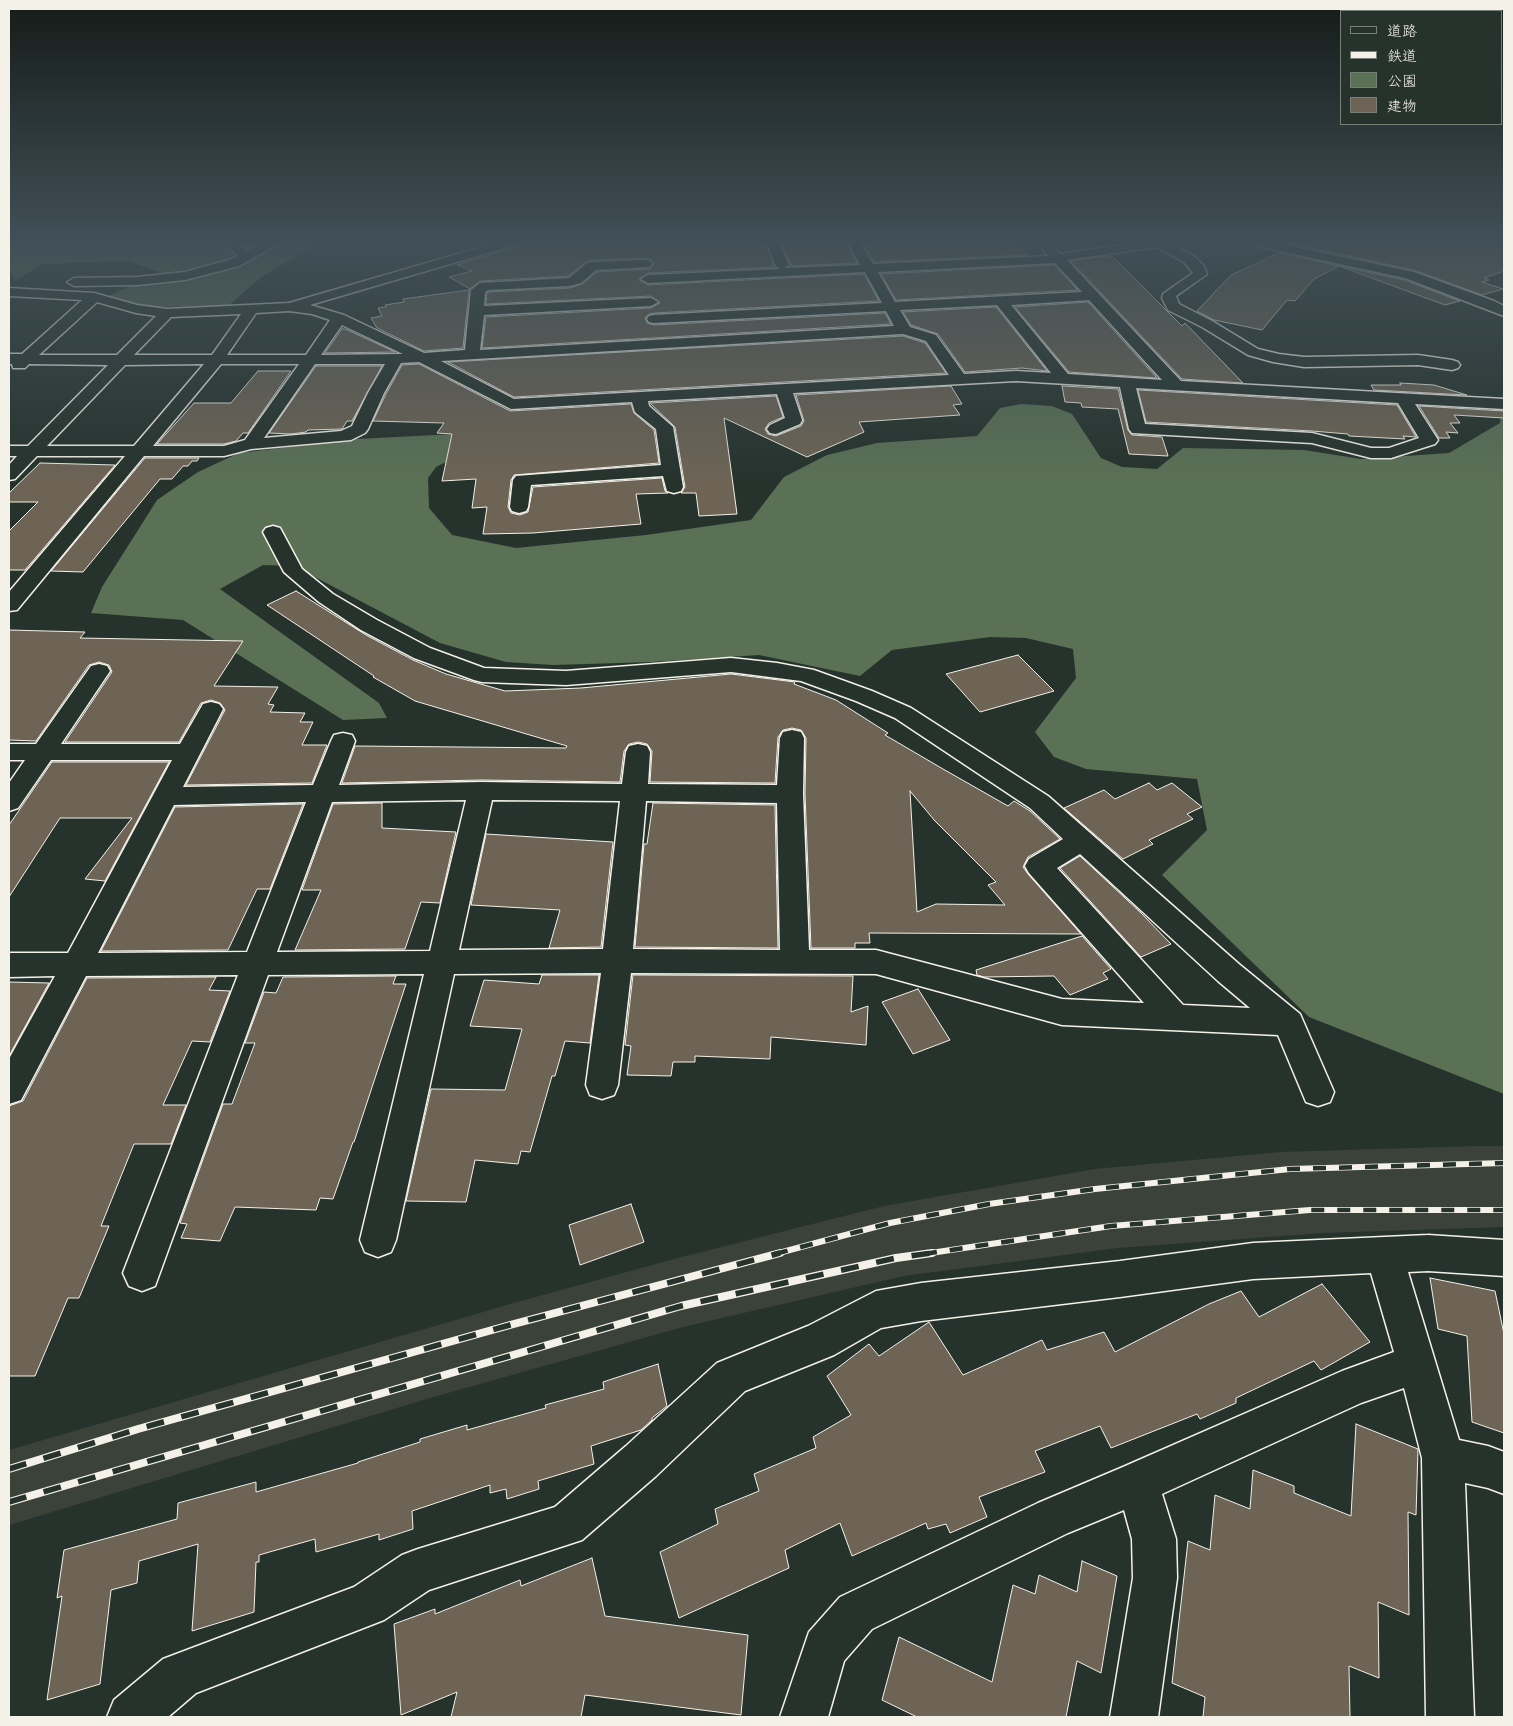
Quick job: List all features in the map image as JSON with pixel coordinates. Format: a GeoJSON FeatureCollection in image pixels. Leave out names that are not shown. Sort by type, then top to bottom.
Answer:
{"type":"FeatureCollection","features":[{"type":"Feature","properties":{"kind":"street"},"geometry":{"type":"LineString","coordinates":[[9,374],[66,323]]}},
{"type":"Feature","properties":{"kind":"street"},"geometry":{"type":"LineString","coordinates":[[9,475],[159,323]]}},
{"type":"Feature","properties":{"kind":"street"},"geometry":{"type":"LineString","coordinates":[[9,605],[216,360],[242,323]]}},
{"type":"Feature","properties":{"kind":"street"},"geometry":{"type":"LineString","coordinates":[[250,444],[336,323]]}},
{"type":"Feature","properties":{"kind":"street"},"geometry":{"type":"LineString","coordinates":[[349,323],[421,357],[511,404],[1016,376],[1504,404]]}},
{"type":"Feature","properties":{"kind":"street"},"geometry":{"type":"LineString","coordinates":[[472,354],[476,323]]}},
{"type":"Feature","properties":{"kind":"street"},"geometry":{"type":"LineString","coordinates":[[655,323],[658,344]]}},
{"type":"Feature","properties":{"kind":"street"},"geometry":{"type":"LineString","coordinates":[[900,323],[904,330]]}},
{"type":"Feature","properties":{"kind":"street"},"geometry":{"type":"LineString","coordinates":[[1018,323],[1063,378]]}},
{"type":"Feature","properties":{"kind":"street"},"geometry":{"type":"LineString","coordinates":[[1118,323],[1176,385]]}},
{"type":"Feature","properties":{"kind":"street"},"geometry":{"type":"LineString","coordinates":[[1204,323],[1253,352],[1266,357],[1304,362],[1418,360],[1452,365]]}},
{"type":"Feature","properties":{"kind":"street"},"geometry":{"type":"LineString","coordinates":[[9,359],[396,359],[904,330],[931,338],[960,380]]}},
{"type":"Feature","properties":{"kind":"street"},"geometry":{"type":"LineString","coordinates":[[9,451],[224,451],[250,444],[345,436],[359,428],[376,392],[396,359]]}},
{"type":"Feature","properties":{"kind":"street"},"geometry":{"type":"LineString","coordinates":[[1127,382],[1138,429],[1312,438],[1370,453],[1391,453],[1429,440],[1403,398]]}},
{"type":"Feature","properties":{"kind":"street"},"geometry":{"type":"LineString","coordinates":[[776,429],[794,420],[784,390]]}},
{"type":"Feature","properties":{"kind":"street"},"geometry":{"type":"LineString","coordinates":[[519,507],[522,480],[673,478],[664,426],[642,408],[639,398]]}},
{"type":"Feature","properties":{"kind":"street"},"geometry":{"type":"LineString","coordinates":[[274,532],[294,572],[326,598],[390,636],[456,666],[482,675],[527,677],[612,676],[731,666],[776,670],[806,675],[864,696],[903,713],[1040,802],[1229,973],[1290,1023],[1318,1092]]}},
{"type":"Feature","properties":{"kind":"street"},"geometry":{"type":"LineString","coordinates":[[9,578],[31,578]]}},
{"type":"Feature","properties":{"kind":"street"},"geometry":{"type":"LineString","coordinates":[[9,802],[99,671]]}},
{"type":"Feature","properties":{"kind":"street"},"geometry":{"type":"LineString","coordinates":[[9,1090],[211,709]]}},
{"type":"Feature","properties":{"kind":"street"},"geometry":{"type":"LineString","coordinates":[[792,738],[790,794],[795,962]]}},
{"type":"Feature","properties":{"kind":"street"},"geometry":{"type":"LineString","coordinates":[[142,1273],[257,964],[343,741]]}},
{"type":"Feature","properties":{"kind":"street"},"geometry":{"type":"LineString","coordinates":[[9,752],[188,752]]}},
{"type":"Feature","properties":{"kind":"street"},"geometry":{"type":"LineString","coordinates":[[602,1085],[618,961],[638,752]]}},
{"type":"Feature","properties":{"kind":"street"},"geometry":{"type":"LineString","coordinates":[[165,796],[481,792],[790,794]]}},
{"type":"Feature","properties":{"kind":"street"},"geometry":{"type":"LineString","coordinates":[[378,1240],[481,792]]}},
{"type":"Feature","properties":{"kind":"street"},"geometry":{"type":"LineString","coordinates":[[1083,840],[1039,866],[1175,1017]]}},
{"type":"Feature","properties":{"kind":"street"},"geometry":{"type":"LineString","coordinates":[[9,965],[618,961],[876,962],[1062,1012],[1290,1023]]}},
{"type":"Feature","properties":{"kind":"street"},"geometry":{"type":"LineString","coordinates":[[131,1717],[180,1676],[368,1604],[418,1571],[567,1525],[641,1461],[731,1376],[820,1341],[876,1310],[921,1302],[1253,1262],[1428,1253],[1504,1258]]}},
{"type":"Feature","properties":{"kind":"street"},"geometry":{"type":"LineString","coordinates":[[1384,1255],[1443,1458],[1450,1717]]}},
{"type":"Feature","properties":{"kind":"street"},"geometry":{"type":"LineString","coordinates":[[804,1717],[825,1648],[856,1613],[1053,1518],[1137,1483],[1356,1385],[1417,1364]]}},
{"type":"Feature","properties":{"kind":"street"},"geometry":{"type":"LineString","coordinates":[[1443,1458],[1488,1467],[1504,1473]]}},
{"type":"Feature","properties":{"kind":"street"},"geometry":{"type":"LineString","coordinates":[[1134,1717],[1155,1578],[1154,1539],[1137,1483]]}},
{"type":"Feature","properties":{"kind":"shaded area"},"geometry":{"type":"Polygon","coordinates":[[[1504,1146],[1504,1227],[1323,1233],[1118,1248],[904,1276],[683,1327],[430,1398],[9,1525],[9,1450],[514,1303],[674,1259],[884,1206],[1095,1169],[1281,1152],[1504,1146]]]}},
{"type":"Feature","properties":{"kind":"green space"},"geometry":{"type":"Polygon","coordinates":[[[1504,395],[1504,1094],[1309,1017],[1162,875],[1207,830],[1197,779],[1086,769],[1054,757],[1035,732],[1076,678],[1073,649],[1026,638],[990,637],[892,650],[860,676],[759,655],[651,662],[553,665],[506,662],[440,643],[294,566],[263,565],[220,589],[379,703],[387,718],[343,720],[183,620],[91,613],[102,587],[157,500],[198,472],[239,453],[357,439],[534,430],[448,461],[436,467],[428,478],[429,508],[452,535],[516,548],[646,535],[751,520],[784,477],[827,455],[877,443],[977,436],[1000,408],[1021,404],[1052,406],[1072,414],[1101,458],[1122,467],[1157,469],[1183,448],[1304,450],[1361,459],[1449,453],[1500,423],[1504,395]]]}},
{"type":"Feature","properties":{"kind":"building"},"geometry":{"type":"Polygon","coordinates":[[[374,323],[466,323],[463,348],[424,351],[377,328],[374,323]]]}},
{"type":"Feature","properties":{"kind":"building"},"geometry":{"type":"Polygon","coordinates":[[[485,323],[647,323],[654,325],[701,323],[891,324],[482,348],[485,323]]]}},
{"type":"Feature","properties":{"kind":"building"},"geometry":{"type":"Polygon","coordinates":[[[909,323],[1008,323],[1047,371],[1022,368],[965,372],[938,334],[911,325],[909,323]]]}},
{"type":"Feature","properties":{"kind":"building"},"geometry":{"type":"Polygon","coordinates":[[[1028,323],[1107,323],[1157,378],[1069,372],[1028,323]]]}},
{"type":"Feature","properties":{"kind":"building"},"geometry":{"type":"Polygon","coordinates":[[[1129,323],[1179,323],[1182,326],[1185,323],[1243,383],[1182,379],[1129,323]]]}},
{"type":"Feature","properties":{"kind":"building"},"geometry":{"type":"Polygon","coordinates":[[[1226,323],[1268,323],[1262,330],[1226,323]]]}},
{"type":"Feature","properties":{"kind":"building"},"geometry":{"type":"Polygon","coordinates":[[[342,329],[345,329],[395,352],[325,353],[342,329]]]}},
{"type":"Feature","properties":{"kind":"building"},"geometry":{"type":"Polygon","coordinates":[[[903,336],[925,343],[946,373],[514,397],[448,362],[903,336]]]}},
{"type":"Feature","properties":{"kind":"building"},"geometry":{"type":"Polygon","coordinates":[[[419,364],[510,411],[631,404],[634,413],[654,430],[659,463],[514,475],[511,480],[508,507],[511,513],[520,515],[528,512],[533,487],[662,478],[665,491],[668,493],[636,494],[641,524],[533,533],[483,534],[487,507],[472,508],[476,479],[442,481],[452,434],[437,433],[444,423],[373,421],[402,365],[419,364]]]}},
{"type":"Feature","properties":{"kind":"building"},"geometry":{"type":"Polygon","coordinates":[[[316,366],[382,366],[352,421],[347,421],[342,429],[308,430],[291,434],[269,433],[316,366]]]}},
{"type":"Feature","properties":{"kind":"building"},"geometry":{"type":"Polygon","coordinates":[[[258,371],[291,371],[248,433],[243,433],[236,441],[224,444],[157,444],[194,403],[231,403],[258,371]]]}},
{"type":"Feature","properties":{"kind":"building"},"geometry":{"type":"Polygon","coordinates":[[[1400,383],[1434,385],[1467,395],[1374,390],[1371,385],[1401,385],[1400,383]]]}},
{"type":"Feature","properties":{"kind":"building"},"geometry":{"type":"Polygon","coordinates":[[[951,386],[962,404],[953,405],[960,415],[859,422],[864,432],[807,457],[724,418],[737,514],[699,516],[696,493],[681,493],[685,487],[675,427],[650,403],[776,396],[783,417],[769,423],[765,429],[768,434],[776,436],[801,426],[804,421],[796,395],[951,386]]]}},
{"type":"Feature","properties":{"kind":"building"},"geometry":{"type":"Polygon","coordinates":[[[1062,386],[1118,389],[1128,430],[1132,435],[1162,437],[1168,456],[1129,454],[1118,409],[1082,407],[1081,403],[1065,402],[1062,386]]]}},
{"type":"Feature","properties":{"kind":"building"},"geometry":{"type":"Polygon","coordinates":[[[1138,390],[1397,405],[1416,437],[1403,436],[1405,439],[1349,436],[1348,434],[1312,431],[1146,422],[1138,390]]]}},
{"type":"Feature","properties":{"kind":"building"},"geometry":{"type":"Polygon","coordinates":[[[1419,406],[1504,411],[1504,418],[1454,415],[1460,423],[1450,423],[1458,433],[1446,432],[1450,438],[1439,438],[1419,406]]]}},
{"type":"Feature","properties":{"kind":"building"},"geometry":{"type":"Polygon","coordinates":[[[145,458],[199,458],[197,461],[192,461],[188,466],[183,466],[172,479],[160,479],[83,572],[51,571],[145,458]]]}},
{"type":"Feature","properties":{"kind":"building"},"geometry":{"type":"Polygon","coordinates":[[[40,463],[115,465],[25,570],[9,570],[9,531],[38,502],[9,502],[9,493],[40,463]]]}},
{"type":"Feature","properties":{"kind":"building"},"geometry":{"type":"Polygon","coordinates":[[[296,591],[366,635],[413,660],[446,674],[505,691],[581,688],[731,674],[795,682],[794,684],[836,700],[888,733],[885,735],[1008,806],[1014,801],[1030,811],[1060,839],[1028,857],[1023,867],[1081,934],[869,933],[870,943],[855,943],[855,948],[811,948],[805,794],[806,738],[801,730],[792,728],[783,730],[778,737],[775,783],[650,782],[652,751],[647,744],[638,742],[629,744],[624,751],[620,782],[481,780],[342,783],[355,746],[566,748],[567,746],[415,701],[373,677],[267,605],[296,591]],[[910,791],[917,912],[936,904],[1005,905],[988,885],[996,882],[935,821],[910,791]]]}},
{"type":"Feature","properties":{"kind":"building"},"geometry":{"type":"Polygon","coordinates":[[[9,630],[85,632],[80,638],[243,641],[214,686],[278,687],[268,704],[274,705],[270,712],[305,713],[300,722],[313,722],[302,745],[327,745],[312,783],[186,785],[225,710],[220,703],[211,700],[201,703],[179,742],[65,742],[112,672],[109,665],[99,662],[89,665],[36,741],[9,740],[9,630]]]}},
{"type":"Feature","properties":{"kind":"building"},"geometry":{"type":"Polygon","coordinates":[[[1018,655],[1054,691],[980,712],[946,674],[1018,655]]]}},
{"type":"Feature","properties":{"kind":"building"},"geometry":{"type":"Polygon","coordinates":[[[52,762],[169,762],[105,881],[85,879],[132,818],[60,818],[9,897],[9,825],[52,762]]]}},
{"type":"Feature","properties":{"kind":"building"},"geometry":{"type":"Polygon","coordinates":[[[1149,783],[1157,790],[1172,783],[1202,807],[1187,814],[1193,819],[1149,840],[1153,844],[1123,859],[1064,808],[1104,790],[1115,799],[1149,783]]]}},
{"type":"Feature","properties":{"kind":"building"},"geometry":{"type":"Polygon","coordinates":[[[382,803],[382,828],[456,832],[440,903],[421,902],[405,949],[295,950],[321,890],[302,890],[333,804],[382,803]]]}},
{"type":"Feature","properties":{"kind":"building"},"geometry":{"type":"Polygon","coordinates":[[[653,803],[775,805],[778,948],[635,947],[644,844],[647,844],[653,803]]]}},
{"type":"Feature","properties":{"kind":"building"},"geometry":{"type":"Polygon","coordinates":[[[303,804],[270,889],[257,889],[228,950],[101,951],[175,807],[303,804]]]}},
{"type":"Feature","properties":{"kind":"building"},"geometry":{"type":"Polygon","coordinates":[[[486,834],[613,842],[601,947],[549,948],[560,910],[471,905],[486,834]]]}},
{"type":"Feature","properties":{"kind":"building"},"geometry":{"type":"Polygon","coordinates":[[[1080,856],[1171,944],[1141,957],[1060,868],[1080,856]]]}},
{"type":"Feature","properties":{"kind":"building"},"geometry":{"type":"Polygon","coordinates":[[[1082,936],[1111,969],[1103,973],[1108,979],[1070,995],[1054,976],[984,977],[977,975],[976,970],[1082,936]]]}},
{"type":"Feature","properties":{"kind":"building"},"geometry":{"type":"Polygon","coordinates":[[[542,975],[599,975],[590,1043],[565,1041],[555,1076],[552,1076],[530,1152],[521,1151],[518,1164],[475,1160],[466,1202],[406,1201],[431,1089],[505,1090],[522,1029],[470,1026],[484,980],[539,984],[542,975]]]}},
{"type":"Feature","properties":{"kind":"building"},"geometry":{"type":"Polygon","coordinates":[[[633,975],[853,976],[851,1012],[868,1006],[866,1045],[771,1037],[770,1059],[695,1056],[695,1062],[673,1062],[671,1076],[627,1075],[631,1046],[625,1045],[633,975]]]}},
{"type":"Feature","properties":{"kind":"building"},"geometry":{"type":"Polygon","coordinates":[[[396,976],[393,984],[406,984],[354,1142],[333,1199],[320,1198],[316,1210],[235,1207],[220,1241],[181,1238],[187,1224],[180,1223],[223,1104],[232,1104],[255,1043],[245,1043],[264,992],[276,993],[283,977],[396,976]]]}},
{"type":"Feature","properties":{"kind":"building"},"geometry":{"type":"Polygon","coordinates":[[[216,977],[209,990],[230,991],[210,1042],[192,1041],[163,1105],[186,1105],[171,1144],[134,1144],[101,1226],[109,1226],[79,1298],[68,1298],[35,1376],[9,1376],[9,1106],[23,1101],[87,978],[216,977]]]}},
{"type":"Feature","properties":{"kind":"building"},"geometry":{"type":"Polygon","coordinates":[[[9,982],[49,983],[9,1056],[9,982]]]}},
{"type":"Feature","properties":{"kind":"building"},"geometry":{"type":"Polygon","coordinates":[[[918,989],[950,1040],[913,1054],[882,1002],[918,989]]]}},
{"type":"Feature","properties":{"kind":"building"},"geometry":{"type":"Polygon","coordinates":[[[631,1204],[644,1242],[580,1265],[569,1225],[631,1204]]]}},
{"type":"Feature","properties":{"kind":"building"},"geometry":{"type":"Polygon","coordinates":[[[1430,1278],[1495,1291],[1504,1334],[1504,1433],[1472,1422],[1467,1336],[1438,1329],[1430,1278]]]}},
{"type":"Feature","properties":{"kind":"building"},"geometry":{"type":"Polygon","coordinates":[[[1322,1284],[1370,1342],[1321,1370],[1314,1361],[1236,1398],[1236,1403],[1200,1419],[1197,1414],[1111,1448],[1100,1426],[1035,1451],[1045,1472],[979,1497],[987,1517],[950,1533],[946,1524],[928,1529],[926,1523],[852,1556],[840,1523],[785,1550],[789,1568],[679,1618],[660,1552],[718,1524],[715,1509],[759,1491],[754,1474],[816,1448],[813,1437],[851,1415],[827,1376],[869,1344],[879,1356],[929,1322],[963,1375],[1042,1340],[1047,1350],[1104,1332],[1115,1352],[1209,1304],[1241,1291],[1259,1317],[1322,1284]]]}},
{"type":"Feature","properties":{"kind":"building"},"geometry":{"type":"Polygon","coordinates":[[[658,1364],[667,1406],[641,1430],[591,1446],[594,1464],[538,1481],[539,1489],[507,1499],[506,1489],[490,1493],[490,1485],[412,1511],[413,1529],[379,1540],[379,1534],[316,1552],[315,1539],[259,1555],[259,1562],[256,1562],[254,1612],[192,1631],[198,1544],[139,1561],[137,1583],[111,1590],[100,1684],[47,1700],[62,1596],[57,1598],[64,1550],[177,1519],[178,1503],[256,1482],[256,1492],[358,1463],[420,1442],[420,1439],[467,1425],[467,1430],[546,1408],[545,1405],[604,1389],[603,1382],[658,1364]]]}},
{"type":"Feature","properties":{"kind":"building"},"geometry":{"type":"Polygon","coordinates":[[[1356,1424],[1418,1449],[1416,1515],[1408,1512],[1409,1615],[1378,1602],[1379,1678],[1349,1666],[1350,1717],[1203,1717],[1205,1697],[1172,1683],[1188,1541],[1210,1550],[1215,1495],[1250,1509],[1253,1470],[1294,1486],[1294,1493],[1351,1516],[1356,1424]]]}},
{"type":"Feature","properties":{"kind":"building"},"geometry":{"type":"Polygon","coordinates":[[[592,1558],[605,1616],[748,1635],[741,1715],[585,1695],[581,1717],[451,1717],[457,1692],[401,1715],[394,1624],[435,1609],[435,1614],[520,1580],[521,1586],[592,1558]]]}},
{"type":"Feature","properties":{"kind":"building"},"geometry":{"type":"Polygon","coordinates":[[[1082,1561],[1117,1576],[1101,1673],[1077,1661],[1066,1717],[917,1717],[882,1700],[899,1637],[992,1682],[1013,1585],[1035,1594],[1039,1575],[1077,1592],[1082,1561]]]}},
{"type":"Feature","properties":{"kind":"railway"},"geometry":{"type":"LineString","coordinates":[[775,1254],[890,1223],[989,1204],[1095,1189],[1290,1169],[1504,1163]]}},
{"type":"Feature","properties":{"kind":"railway"},"geometry":{"type":"LineString","coordinates":[[924,1254],[1111,1226],[1310,1210],[1504,1210]]}},
{"type":"Feature","properties":{"kind":"railway"},"geometry":{"type":"LineString","coordinates":[[9,1469],[138,1429],[510,1325],[780,1253]]}},
{"type":"Feature","properties":{"kind":"railway"},"geometry":{"type":"LineString","coordinates":[[9,1502],[681,1306],[896,1258],[932,1253]]}}]}
